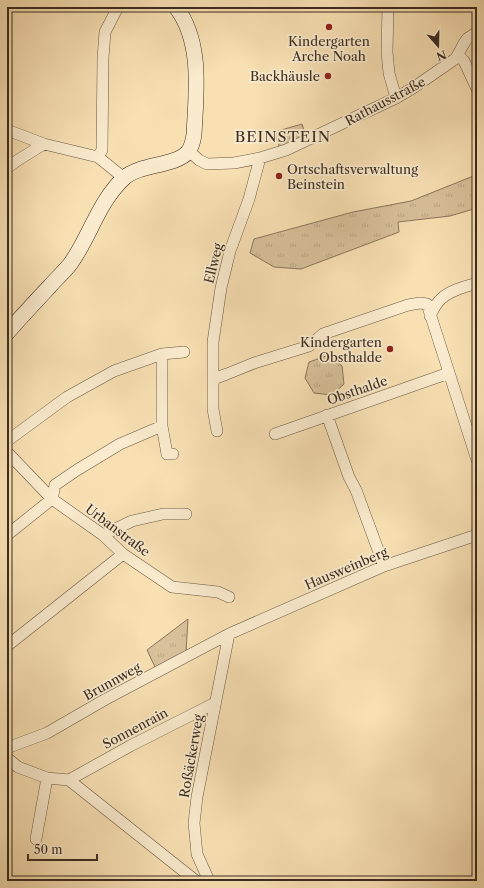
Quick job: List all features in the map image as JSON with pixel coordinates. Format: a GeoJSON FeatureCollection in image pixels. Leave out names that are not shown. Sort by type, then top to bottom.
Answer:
{"type":"FeatureCollection","features":[{"type":"Feature","properties":{"kind":"street"},"geometry":{"type":"LineString","coordinates":[[98,156],[102,150],[103,58],[105,32],[118,7]]}},
{"type":"Feature","properties":{"kind":"street"},"geometry":{"type":"LineString","coordinates":[[7,332],[70,264],[86,238],[99,211],[124,178],[137,170],[177,159],[189,151],[194,135],[196,75],[194,50],[190,34],[183,17],[176,7]]}},
{"type":"Feature","properties":{"kind":"street"},"geometry":{"type":"LineString","coordinates":[[388,7],[387,52],[389,73],[396,98]]}},
{"type":"Feature","properties":{"kind":"street","name":"Rathausstraße"},"geometry":{"type":"LineString","coordinates":[[189,151],[199,160],[207,164],[234,163],[260,158],[292,147],[396,98],[413,88],[455,59],[463,44],[477,33]]}},
{"type":"Feature","properties":{"kind":"street"},"geometry":{"type":"LineString","coordinates":[[458,55],[464,62],[477,89]]}},
{"type":"Feature","properties":{"kind":"street"},"geometry":{"type":"LineString","coordinates":[[7,130],[44,144],[98,156],[124,178]]}},
{"type":"Feature","properties":{"kind":"street"},"geometry":{"type":"LineString","coordinates":[[7,168],[44,144]]}},
{"type":"Feature","properties":{"kind":"street","name":"Ellweg"},"geometry":{"type":"LineString","coordinates":[[217,431],[212,410],[213,342],[221,288],[230,251],[249,199],[260,158]]}},
{"type":"Feature","properties":{"kind":"street"},"geometry":{"type":"LineString","coordinates":[[430,316],[440,299],[450,293],[477,283]]}},
{"type":"Feature","properties":{"kind":"street"},"geometry":{"type":"LineString","coordinates":[[213,378],[254,363],[309,346],[322,334],[408,305],[420,303],[427,304],[477,460]]}},
{"type":"Feature","properties":{"kind":"street"},"geometry":{"type":"LineString","coordinates":[[7,441],[67,398],[114,371],[162,354],[184,352]]}},
{"type":"Feature","properties":{"kind":"street"},"geometry":{"type":"LineString","coordinates":[[162,354],[162,426],[167,454],[173,454]]}},
{"type":"Feature","properties":{"kind":"street","name":"Obsthalde"},"geometry":{"type":"LineString","coordinates":[[275,434],[449,373]]}},
{"type":"Feature","properties":{"kind":"street"},"geometry":{"type":"LineString","coordinates":[[327,415],[384,566]]}},
{"type":"Feature","properties":{"kind":"street"},"geometry":{"type":"LineString","coordinates":[[7,535],[52,499],[55,485],[120,444],[162,426]]}},
{"type":"Feature","properties":{"kind":"street","name":"Urbanstraße"},"geometry":{"type":"LineString","coordinates":[[7,452],[52,499],[103,535],[123,554],[172,587],[218,592],[230,596]]}},
{"type":"Feature","properties":{"kind":"street"},"geometry":{"type":"LineString","coordinates":[[103,535],[132,521],[163,514],[186,514]]}},
{"type":"Feature","properties":{"kind":"street","name":"Hausweinberg"},"geometry":{"type":"LineString","coordinates":[[229,634],[384,566],[477,535]]}},
{"type":"Feature","properties":{"kind":"street"},"geometry":{"type":"LineString","coordinates":[[7,646],[123,554]]}},
{"type":"Feature","properties":{"kind":"street","name":"Roßäckerweg"},"geometry":{"type":"LineString","coordinates":[[209,881],[197,854],[194,823],[197,797],[229,634]]}},
{"type":"Feature","properties":{"kind":"street","name":"Brunnweg"},"geometry":{"type":"LineString","coordinates":[[7,748],[46,733],[106,699],[229,634]]}},
{"type":"Feature","properties":{"kind":"street","name":"Sonnenrain"},"geometry":{"type":"LineString","coordinates":[[69,780],[130,746],[215,703]]}},
{"type":"Feature","properties":{"kind":"street"},"geometry":{"type":"LineString","coordinates":[[7,758],[18,767],[47,778],[69,780],[193,879],[199,859]]}},
{"type":"Feature","properties":{"kind":"street"},"geometry":{"type":"LineString","coordinates":[[36,839],[47,778]]}},
{"type":"Feature","properties":{"kind":"green space"},"geometry":{"type":"Polygon","coordinates":[[[302,124],[306,136],[280,148],[274,132],[302,124]]]}},
{"type":"Feature","properties":{"kind":"green space"},"geometry":{"type":"Polygon","coordinates":[[[477,173],[477,208],[450,216],[398,222],[399,232],[301,269],[274,267],[250,253],[254,239],[353,212],[411,201],[471,177],[477,173]]]}},
{"type":"Feature","properties":{"kind":"green space"},"geometry":{"type":"Polygon","coordinates":[[[329,355],[342,366],[344,384],[332,395],[314,393],[305,378],[309,362],[329,355]]]}},
{"type":"Feature","properties":{"kind":"green space"},"geometry":{"type":"Polygon","coordinates":[[[188,619],[186,652],[155,667],[147,650],[188,619]]]}},
{"type":"Feature","properties":{"kind":"place","name":"Kindergarten Arche Noah"},"geometry":{"type":"Point","coordinates":[329,27]}},
{"type":"Feature","properties":{"kind":"place","name":"Backhäusle"},"geometry":{"type":"Point","coordinates":[328,76]}},
{"type":"Feature","properties":{"kind":"place","name":"Ortschaftsverwaltung Beinstein"},"geometry":{"type":"Point","coordinates":[279,176]}},
{"type":"Feature","properties":{"kind":"place","name":"Kindergarten Obsthalde"},"geometry":{"type":"Point","coordinates":[390,349]}},
{"type":"Feature","properties":{"kind":"district","name":"BEINSTEIN"},"geometry":{"type":"Point","coordinates":[283,136]}}]}
